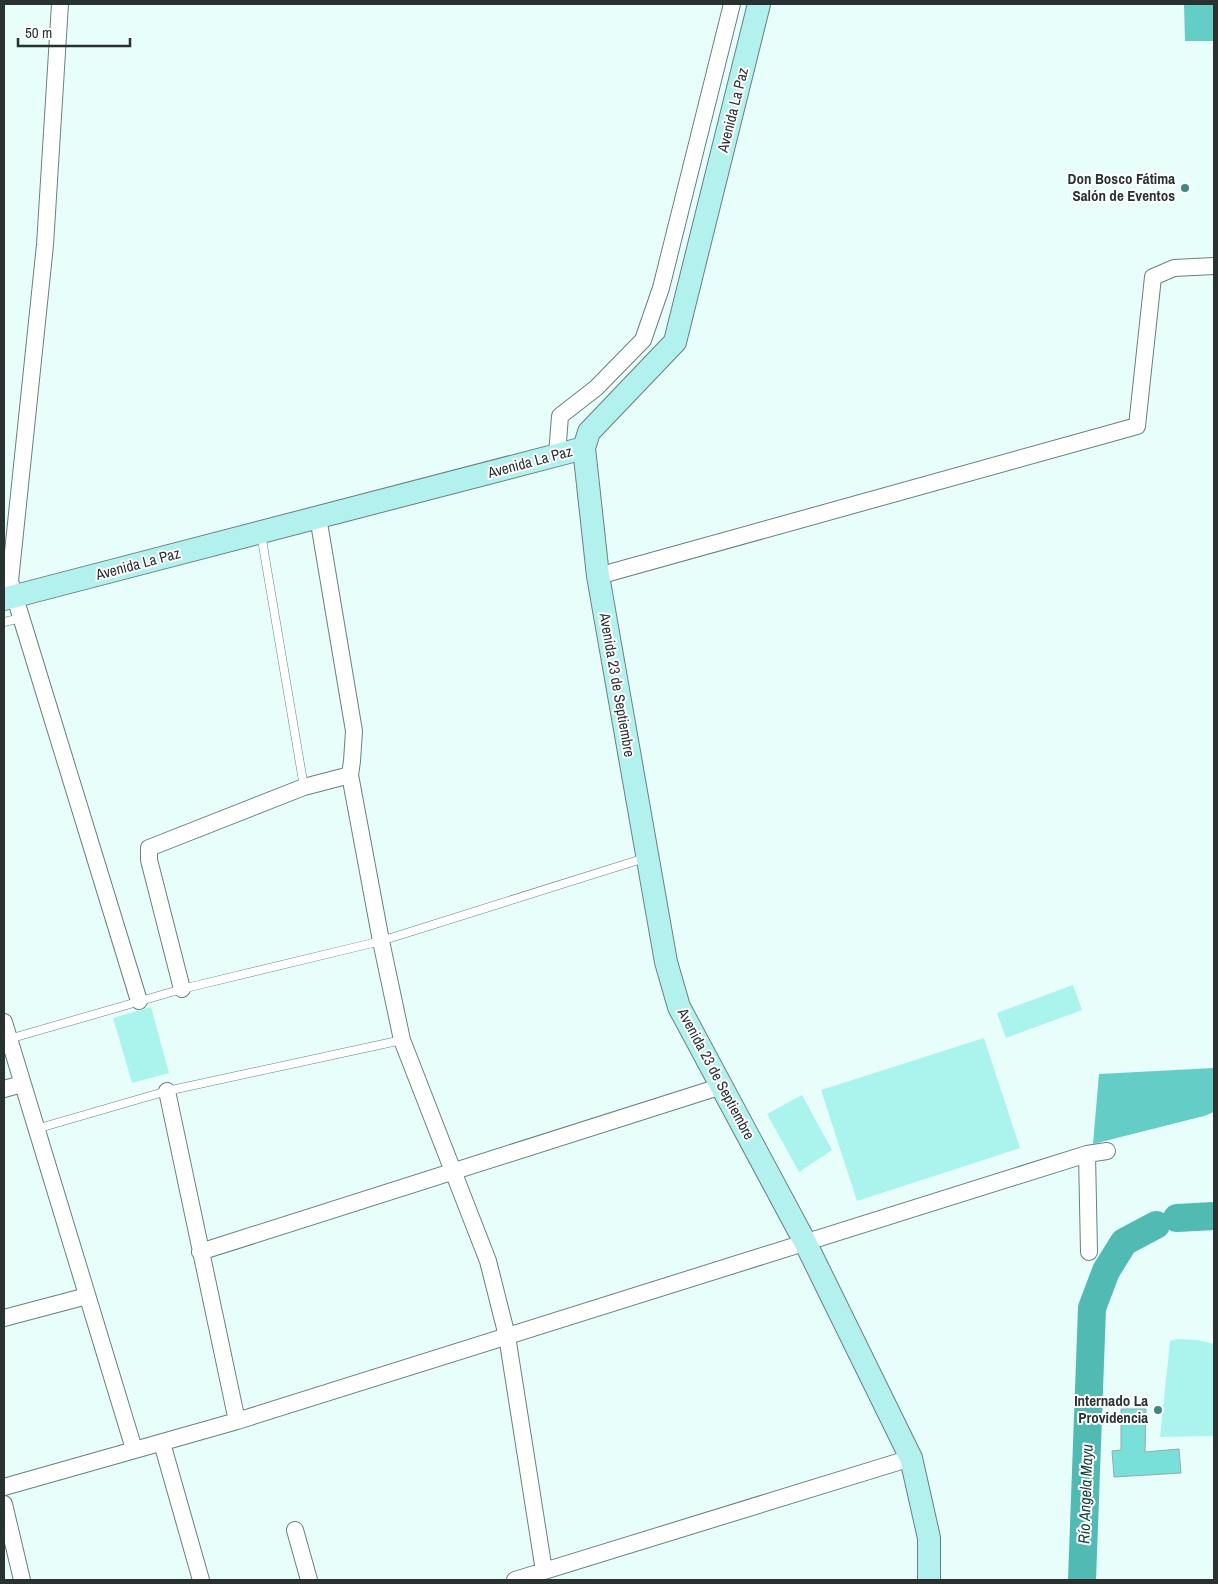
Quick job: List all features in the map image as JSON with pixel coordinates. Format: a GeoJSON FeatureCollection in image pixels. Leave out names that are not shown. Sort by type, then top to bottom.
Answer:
{"type":"FeatureCollection","features":[{"type":"Feature","properties":{"kind":"main road","name":"Avenida La Paz"},"geometry":{"type":"LineString","coordinates":[[14,604],[260,532],[584,448],[590,432],[674,342],[759,4]]}},
{"type":"Feature","properties":{"kind":"main road","name":"Avenida 23 de Septiembre"},"geometry":{"type":"LineString","coordinates":[[584,448],[598,576],[666,962],[679,1007],[805,1242],[911,1458],[929,1538],[929,1580]]}},
{"type":"Feature","properties":{"kind":"street"},"geometry":{"type":"LineString","coordinates":[[60,4],[45,245],[10,581],[14,604],[139,1001]]}},
{"type":"Feature","properties":{"kind":"street"},"geometry":{"type":"LineString","coordinates":[[556,455],[560,416],[596,388],[643,340],[661,288],[732,4]]}},
{"type":"Feature","properties":{"kind":"street"},"geometry":{"type":"LineString","coordinates":[[598,576],[1137,426],[1153,277],[1174,268],[1214,266]]}},
{"type":"Feature","properties":{"kind":"street"},"geometry":{"type":"LineString","coordinates":[[318,517],[354,732],[350,775],[381,941],[402,1040],[488,1260],[507,1336],[544,1571]]}},
{"type":"Feature","properties":{"kind":"street"},"geometry":{"type":"LineString","coordinates":[[182,989],[149,860],[149,848],[304,787],[350,775]]}},
{"type":"Feature","properties":{"kind":"street"},"geometry":{"type":"LineString","coordinates":[[4,1022],[134,1449]]}},
{"type":"Feature","properties":{"kind":"street"},"geometry":{"type":"LineString","coordinates":[[4,1089],[22,1084]]}},
{"type":"Feature","properties":{"kind":"street"},"geometry":{"type":"LineString","coordinates":[[200,1252],[722,1086]]}},
{"type":"Feature","properties":{"kind":"street"},"geometry":{"type":"LineString","coordinates":[[167,1091],[237,1421]]}},
{"type":"Feature","properties":{"kind":"street"},"geometry":{"type":"LineString","coordinates":[[4,1487],[237,1421],[1087,1154],[1107,1150]]}},
{"type":"Feature","properties":{"kind":"street"},"geometry":{"type":"LineString","coordinates":[[1087,1154],[1089,1252]]}},
{"type":"Feature","properties":{"kind":"street"},"geometry":{"type":"LineString","coordinates":[[4,1318],[87,1296]]}},
{"type":"Feature","properties":{"kind":"street"},"geometry":{"type":"LineString","coordinates":[[162,1443],[201,1580]]}},
{"type":"Feature","properties":{"kind":"street"},"geometry":{"type":"LineString","coordinates":[[515,1580],[911,1458]]}},
{"type":"Feature","properties":{"kind":"street"},"geometry":{"type":"LineString","coordinates":[[4,1504],[22,1580]]}},
{"type":"Feature","properties":{"kind":"street"},"geometry":{"type":"LineString","coordinates":[[295,1530],[309,1580]]}},
{"type":"Feature","properties":{"kind":"lane"},"geometry":{"type":"LineString","coordinates":[[260,532],[304,787]]}},
{"type":"Feature","properties":{"kind":"lane"},"geometry":{"type":"LineString","coordinates":[[4,622],[14,604]]}},
{"type":"Feature","properties":{"kind":"lane"},"geometry":{"type":"LineString","coordinates":[[9,1039],[182,989],[381,941],[647,858]]}},
{"type":"Feature","properties":{"kind":"lane"},"geometry":{"type":"LineString","coordinates":[[36,1129],[167,1091],[402,1040]]}},
{"type":"Feature","properties":{"kind":"shaded area"},"geometry":{"type":"Polygon","coordinates":[[[1184,4],[1214,4],[1214,41],[1185,41],[1184,4]]]}},
{"type":"Feature","properties":{"kind":"shaded area"},"geometry":{"type":"Polygon","coordinates":[[[1073,985],[1082,1010],[1006,1038],[997,1013],[1073,985]]]}},
{"type":"Feature","properties":{"kind":"shaded area"},"geometry":{"type":"Polygon","coordinates":[[[151,1007],[169,1073],[132,1083],[113,1018],[151,1007]]]}},
{"type":"Feature","properties":{"kind":"shaded area"},"geometry":{"type":"Polygon","coordinates":[[[984,1038],[1020,1148],[857,1201],[821,1090],[984,1038]]]}},
{"type":"Feature","properties":{"kind":"shaded area"},"geometry":{"type":"Polygon","coordinates":[[[1214,1068],[1214,1112],[1093,1144],[1099,1074],[1214,1068]]]}},
{"type":"Feature","properties":{"kind":"shaded area"},"geometry":{"type":"Polygon","coordinates":[[[802,1095],[832,1150],[799,1172],[767,1114],[802,1095]]]}},
{"type":"Feature","properties":{"kind":"shaded area"},"geometry":{"type":"Polygon","coordinates":[[[1177,1339],[1198,1340],[1214,1344],[1214,1436],[1160,1437],[1170,1341],[1177,1339]]]}},
{"type":"Feature","properties":{"kind":"building"},"geometry":{"type":"Polygon","coordinates":[[[1121,1409],[1146,1409],[1145,1452],[1179,1449],[1181,1473],[1114,1477],[1112,1451],[1121,1450],[1121,1409]]]}},
{"type":"Feature","properties":{"kind":"waterway","name":"Río Angela Mayu"},"geometry":{"type":"LineString","coordinates":[[1177,1218],[1214,1216]]}},
{"type":"Feature","properties":{"kind":"waterway","name":"Río Angela Mayu"},"geometry":{"type":"LineString","coordinates":[[1082,1580],[1092,1308],[1106,1271],[1124,1242],[1156,1225]]}},
{"type":"Feature","properties":{"kind":"place","name":"Don Bosco Fátima Salón de Eventos"},"geometry":{"type":"Point","coordinates":[1185,188]}},
{"type":"Feature","properties":{"kind":"place","name":"Internado La Providencia"},"geometry":{"type":"Point","coordinates":[1158,1410]}}]}
